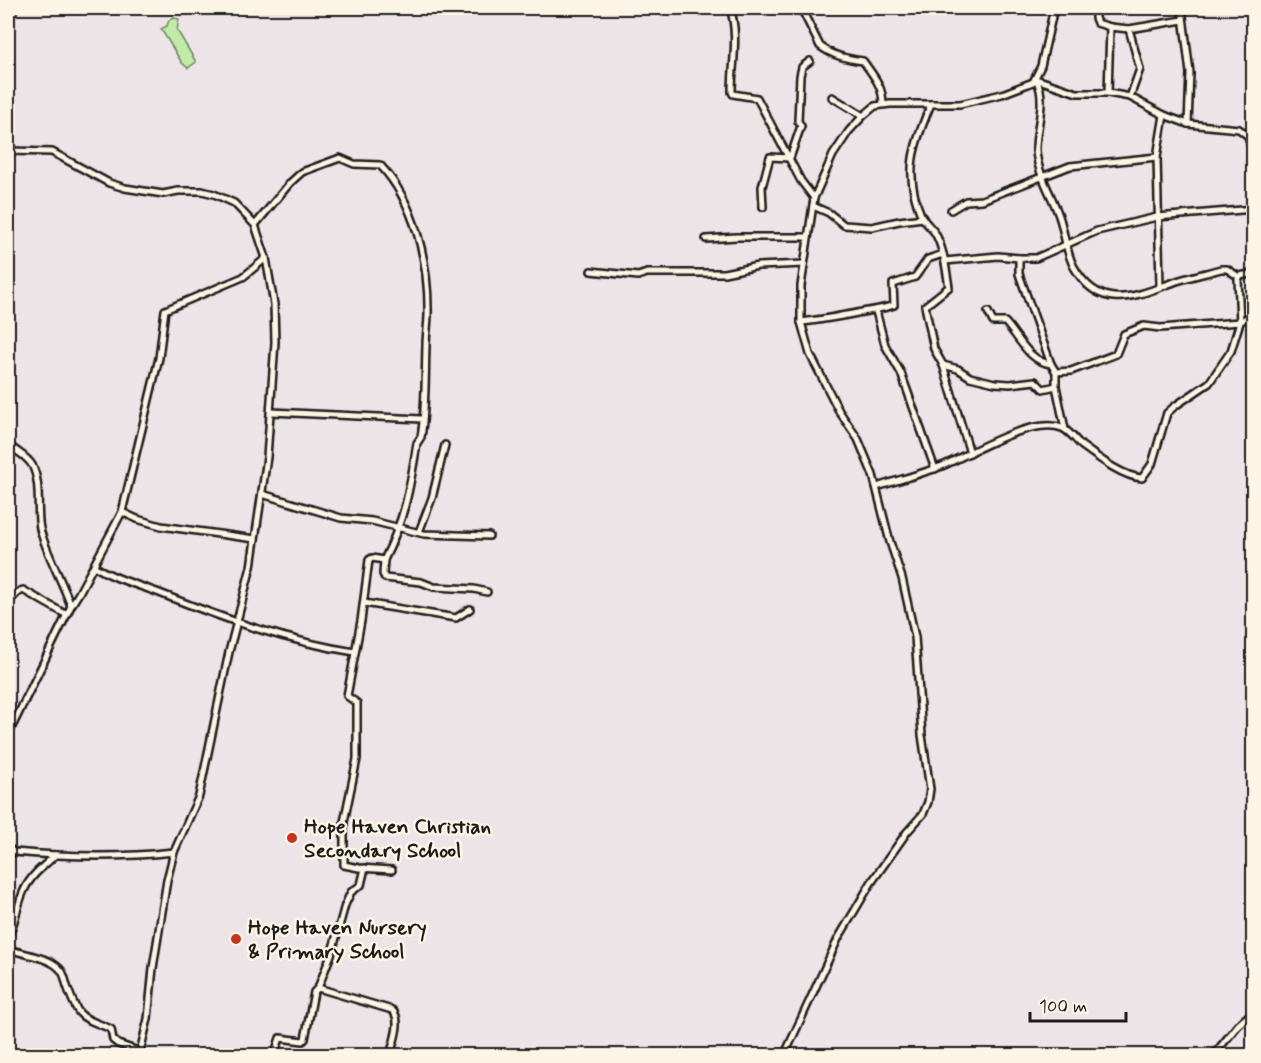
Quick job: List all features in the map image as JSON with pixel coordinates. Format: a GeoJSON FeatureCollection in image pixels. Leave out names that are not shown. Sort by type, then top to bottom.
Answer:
{"type":"FeatureCollection","features":[{"type":"Feature","properties":{"kind":"street"},"geometry":{"type":"LineString","coordinates":[[8,16],[15,8]]}},
{"type":"Feature","properties":{"kind":"street"},"geometry":{"type":"LineString","coordinates":[[747,8],[731,9],[734,40],[732,92],[757,98],[801,181],[814,198]]}},
{"type":"Feature","properties":{"kind":"street"},"geometry":{"type":"LineString","coordinates":[[801,8],[820,46],[846,59],[863,61],[877,80],[883,93],[883,104]]}},
{"type":"Feature","properties":{"kind":"street"},"geometry":{"type":"LineString","coordinates":[[784,1056],[838,939],[871,882],[923,814],[930,789],[921,727],[915,637],[902,578],[890,542],[877,487],[858,439],[839,411],[810,354],[801,322],[804,264],[814,198],[833,155],[863,116],[875,106],[883,104],[960,104],[978,101],[1030,84],[1036,79],[1041,66],[1054,8]]}},
{"type":"Feature","properties":{"kind":"street"},"geometry":{"type":"LineString","coordinates":[[1095,8],[1097,23],[1110,27],[1129,29],[1183,20]]}},
{"type":"Feature","properties":{"kind":"street"},"geometry":{"type":"LineString","coordinates":[[1182,8],[1190,73],[1188,124]]}},
{"type":"Feature","properties":{"kind":"street"},"geometry":{"type":"LineString","coordinates":[[1108,93],[1110,27]]}},
{"type":"Feature","properties":{"kind":"street"},"geometry":{"type":"LineString","coordinates":[[1129,29],[1140,69],[1130,97]]}},
{"type":"Feature","properties":{"kind":"street"},"geometry":{"type":"LineString","coordinates":[[790,159],[801,126],[798,121],[800,76],[802,68],[810,61]]}},
{"type":"Feature","properties":{"kind":"street"},"geometry":{"type":"LineString","coordinates":[[1036,79],[1077,93],[1108,93],[1130,97],[1164,115],[1188,124],[1243,131],[1248,136],[1254,157]]}},
{"type":"Feature","properties":{"kind":"street"},"geometry":{"type":"LineString","coordinates":[[1036,79],[1039,85],[1041,107],[1036,142],[1038,166],[1057,210],[1074,267],[1085,284],[1093,291],[1112,296],[1132,297],[1221,269],[1227,269],[1239,277],[1254,273]]}},
{"type":"Feature","properties":{"kind":"street"},"geometry":{"type":"LineString","coordinates":[[832,96],[863,116]]}},
{"type":"Feature","properties":{"kind":"street"},"geometry":{"type":"LineString","coordinates":[[931,104],[915,146],[910,175],[923,218],[934,232],[945,261],[950,287],[925,306],[934,349],[943,365],[970,453]]}},
{"type":"Feature","properties":{"kind":"street"},"geometry":{"type":"LineString","coordinates":[[1160,287],[1157,157],[1164,115]]}},
{"type":"Feature","properties":{"kind":"street"},"geometry":{"type":"LineString","coordinates":[[8,151],[52,152],[109,183],[142,191],[163,194],[178,191],[202,191],[234,203],[255,225],[266,258],[275,322],[271,412],[251,567],[229,652],[199,796],[174,852],[162,903],[148,1019],[140,1054],[113,1041],[111,1029],[85,1020],[77,1012],[65,977],[56,966],[46,960],[8,949]]}},
{"type":"Feature","properties":{"kind":"street"},"geometry":{"type":"LineString","coordinates":[[763,207],[764,176],[770,157],[790,159]]}},
{"type":"Feature","properties":{"kind":"street"},"geometry":{"type":"LineString","coordinates":[[951,210],[966,201],[992,196],[1070,166],[1157,157]]}},
{"type":"Feature","properties":{"kind":"street"},"geometry":{"type":"LineString","coordinates":[[255,225],[302,172],[323,164],[340,158],[354,164],[380,165],[391,177],[403,196],[423,259],[428,315],[421,437],[417,443],[407,501],[399,527],[384,560],[383,574],[385,578],[422,582],[427,586],[487,592]]}},
{"type":"Feature","properties":{"kind":"street"},"geometry":{"type":"LineString","coordinates":[[813,206],[829,213],[844,225],[872,227],[923,218]]}},
{"type":"Feature","properties":{"kind":"street"},"geometry":{"type":"LineString","coordinates":[[945,261],[998,256],[1036,258],[1097,231],[1157,217],[1254,209]]}},
{"type":"Feature","properties":{"kind":"street"},"geometry":{"type":"LineString","coordinates":[[706,239],[808,237]]}},
{"type":"Feature","properties":{"kind":"street"},"geometry":{"type":"LineString","coordinates":[[801,322],[829,320],[865,311],[876,311],[894,304],[893,284],[915,278],[928,259],[943,254]]}},
{"type":"Feature","properties":{"kind":"street"},"geometry":{"type":"LineString","coordinates":[[8,735],[71,606],[122,512],[159,358],[165,310],[243,277],[266,258]]}},
{"type":"Feature","properties":{"kind":"street"},"geometry":{"type":"LineString","coordinates":[[1019,258],[1019,274],[1051,364],[1056,372],[1056,386],[1065,429]]}},
{"type":"Feature","properties":{"kind":"street"},"geometry":{"type":"LineString","coordinates":[[591,272],[638,276],[647,273],[724,273],[758,266],[804,264]]}},
{"type":"Feature","properties":{"kind":"street"},"geometry":{"type":"LineString","coordinates":[[877,487],[935,468],[1012,434],[1057,426],[1065,429],[1081,445],[1125,474],[1142,478],[1152,464],[1167,413],[1209,382],[1231,351],[1239,322],[1237,287],[1239,277]]}},
{"type":"Feature","properties":{"kind":"street"},"geometry":{"type":"LineString","coordinates":[[876,311],[885,345],[901,373],[935,468]]}},
{"type":"Feature","properties":{"kind":"street"},"geometry":{"type":"LineString","coordinates":[[988,312],[993,321],[1005,322],[1025,349],[1045,363],[1051,364]]}},
{"type":"Feature","properties":{"kind":"street"},"geometry":{"type":"LineString","coordinates":[[1056,372],[1071,371],[1116,354],[1124,334],[1144,326],[1239,322],[1254,313]]}},
{"type":"Feature","properties":{"kind":"street"},"geometry":{"type":"LineString","coordinates":[[943,365],[958,369],[970,377],[994,383],[1035,381],[1043,389],[1056,386]]}},
{"type":"Feature","properties":{"kind":"street"},"geometry":{"type":"LineString","coordinates":[[271,412],[422,419]]}},
{"type":"Feature","properties":{"kind":"street"},"geometry":{"type":"LineString","coordinates":[[8,444],[33,467],[42,536],[71,606]]}},
{"type":"Feature","properties":{"kind":"street"},"geometry":{"type":"LineString","coordinates":[[419,532],[432,498],[445,445]]}},
{"type":"Feature","properties":{"kind":"street"},"geometry":{"type":"LineString","coordinates":[[262,494],[341,518],[372,521],[419,532],[489,536]]}},
{"type":"Feature","properties":{"kind":"street"},"geometry":{"type":"LineString","coordinates":[[122,512],[161,526],[255,538]]}},
{"type":"Feature","properties":{"kind":"street"},"geometry":{"type":"LineString","coordinates":[[384,560],[372,558],[369,560],[364,603],[347,696],[357,703],[357,759],[345,822],[343,858],[346,866],[392,870]]}},
{"type":"Feature","properties":{"kind":"street"},"geometry":{"type":"LineString","coordinates":[[94,566],[108,574],[263,632],[355,652]]}},
{"type":"Feature","properties":{"kind":"street"},"geometry":{"type":"LineString","coordinates":[[8,603],[23,590],[67,615]]}},
{"type":"Feature","properties":{"kind":"street"},"geometry":{"type":"LineString","coordinates":[[364,603],[456,618],[470,609]]}},
{"type":"Feature","properties":{"kind":"street"},"geometry":{"type":"LineString","coordinates":[[8,848],[14,852],[116,857],[174,852]]}},
{"type":"Feature","properties":{"kind":"street"},"geometry":{"type":"LineString","coordinates":[[8,937],[15,922],[20,900],[30,879],[55,855]]}},
{"type":"Feature","properties":{"kind":"street"},"geometry":{"type":"LineString","coordinates":[[274,1056],[280,1038],[303,1041],[305,1039],[314,992],[318,988],[332,952],[345,905],[351,892],[361,885],[365,868]]}},
{"type":"Feature","properties":{"kind":"street"},"geometry":{"type":"LineString","coordinates":[[318,988],[392,1010],[397,1023],[390,1056]]}},
{"type":"Feature","properties":{"kind":"street"},"geometry":{"type":"LineString","coordinates":[[1213,1056],[1238,1025],[1254,1011]]}},
{"type":"Feature","properties":{"kind":"green space"},"geometry":{"type":"Polygon","coordinates":[[[174,18],[179,19],[177,30],[196,62],[188,68],[182,63],[161,29],[174,18]]]}},
{"type":"Feature","properties":{"kind":"place","name":"Hope Haven Christian Secondary School"},"geometry":{"type":"Point","coordinates":[292,838]}},
{"type":"Feature","properties":{"kind":"place","name":"Hope Haven Nursery & Primary School"},"geometry":{"type":"Point","coordinates":[236,939]}}]}
